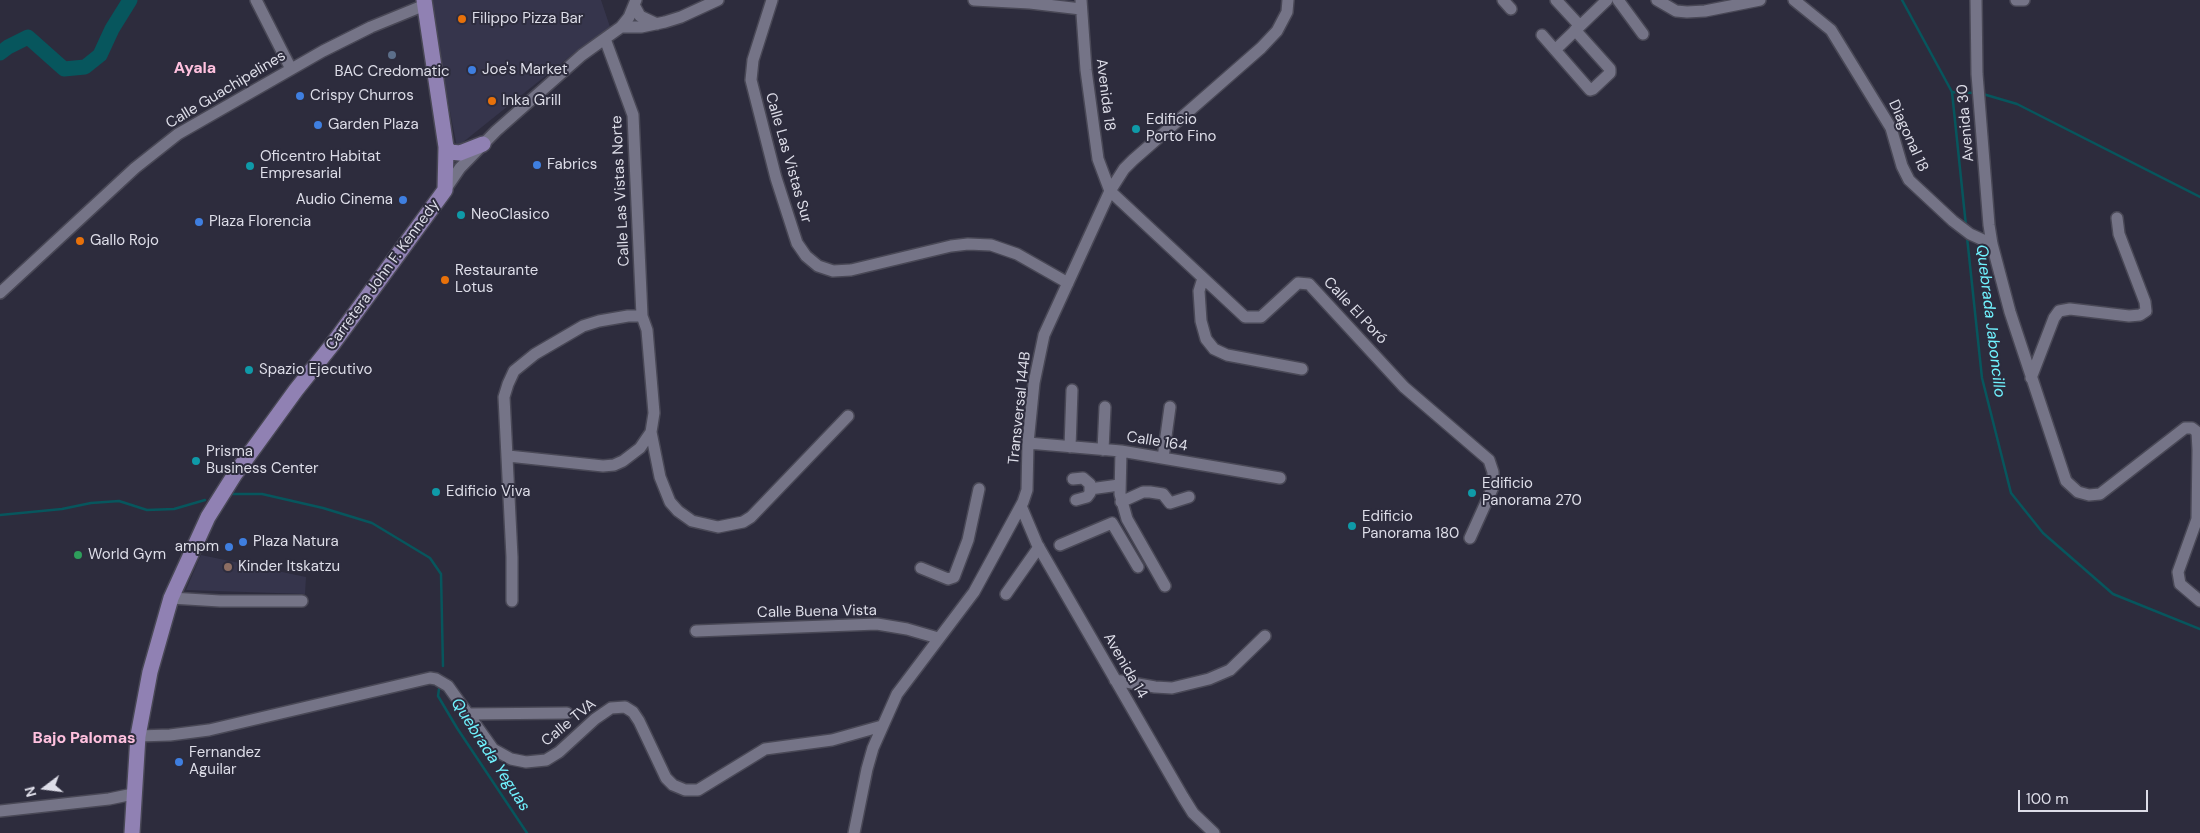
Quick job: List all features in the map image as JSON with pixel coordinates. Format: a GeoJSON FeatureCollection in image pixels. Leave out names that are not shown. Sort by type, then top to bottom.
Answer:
{"type":"FeatureCollection","features":[{"type":"Feature","properties":{"kind":"main road","name":"Carretera John F. Kennedy"},"geometry":{"type":"LineString","coordinates":[[132,833],[138,736],[150,672],[171,598],[208,517],[235,474],[445,190],[446,147],[424,3]]}},
{"type":"Feature","properties":{"kind":"main road"},"geometry":{"type":"LineString","coordinates":[[446,147],[450,152],[460,153],[483,144]]}},
{"type":"Feature","properties":{"kind":"street"},"geometry":{"type":"LineString","coordinates":[[256,0],[291,69]]}},
{"type":"Feature","properties":{"kind":"street"},"geometry":{"type":"LineString","coordinates":[[621,26],[635,28],[657,24],[681,17],[718,0]]}},
{"type":"Feature","properties":{"kind":"street","name":"Calle Las Vistas Sur"},"geometry":{"type":"LineString","coordinates":[[772,0],[753,60],[751,80],[776,178],[797,243],[806,256],[818,266],[833,271],[851,270],[951,246],[968,244],[991,245],[1016,254],[1068,283]]}},
{"type":"Feature","properties":{"kind":"street"},"geometry":{"type":"LineString","coordinates":[[974,0],[1081,4]]}},
{"type":"Feature","properties":{"kind":"street","name":"Transversal 144B"},"geometry":{"type":"LineString","coordinates":[[854,833],[867,769],[882,726],[897,694],[974,592],[1021,506],[1027,490],[1028,442],[1034,384],[1044,335],[1110,191],[1124,169],[1133,160],[1198,109],[1277,31],[1286,12],[1288,0]]}},
{"type":"Feature","properties":{"kind":"street"},"geometry":{"type":"LineString","coordinates":[[1542,35],[1590,90],[1593,90],[1610,73],[1610,69],[1556,0]]}},
{"type":"Feature","properties":{"kind":"street"},"geometry":{"type":"LineString","coordinates":[[1556,50],[1607,0]]}},
{"type":"Feature","properties":{"kind":"street"},"geometry":{"type":"LineString","coordinates":[[1618,0],[1643,34]]}},
{"type":"Feature","properties":{"kind":"street"},"geometry":{"type":"LineString","coordinates":[[1657,0],[1668,8],[1687,12],[1705,11],[1760,0]]}},
{"type":"Feature","properties":{"kind":"street","name":"Diagonal 18"},"geometry":{"type":"LineString","coordinates":[[1794,0],[1831,30],[1891,128],[1902,166],[1909,180],[1931,202],[1967,232],[1992,244]]}},
{"type":"Feature","properties":{"kind":"street","name":"Avenida 30"},"geometry":{"type":"LineString","coordinates":[[1976,0],[1976,74],[1992,244],[2031,378],[2066,481],[2078,492],[2089,495],[2100,494],[2185,428],[2192,428],[2197,432],[2197,519],[2178,572],[2180,584],[2200,601]]}},
{"type":"Feature","properties":{"kind":"street"},"geometry":{"type":"LineString","coordinates":[[2016,0],[2024,0]]}},
{"type":"Feature","properties":{"kind":"street"},"geometry":{"type":"LineString","coordinates":[[635,2],[640,16],[657,24]]}},
{"type":"Feature","properties":{"kind":"street"},"geometry":{"type":"LineString","coordinates":[[445,190],[460,168],[483,144],[562,72],[621,26],[629,17],[635,2]]}},
{"type":"Feature","properties":{"kind":"street","name":"Calle Guachipelines"},"geometry":{"type":"LineString","coordinates":[[0,293],[135,168],[178,134],[291,69],[371,27],[424,3]]}},
{"type":"Feature","properties":{"kind":"street","name":"Avenida 18"},"geometry":{"type":"LineString","coordinates":[[1081,4],[1086,70],[1098,159],[1110,191]]}},
{"type":"Feature","properties":{"kind":"street","name":"Calle Las Vistas Norte"},"geometry":{"type":"LineString","coordinates":[[604,39],[633,115],[642,316],[647,330],[653,388],[654,413],[651,432]]}},
{"type":"Feature","properties":{"kind":"street","name":"Calle El Poró"},"geometry":{"type":"LineString","coordinates":[[1110,191],[1245,317],[1261,317],[1298,284],[1309,284],[1404,387],[1489,460],[1493,472],[1493,487],[1470,538]]}},
{"type":"Feature","properties":{"kind":"street"},"geometry":{"type":"LineString","coordinates":[[2031,378],[2054,318],[2059,311],[2070,309],[2129,316],[2140,315],[2146,312],[2145,302],[2119,234],[2117,218]]}},
{"type":"Feature","properties":{"kind":"street"},"geometry":{"type":"LineString","coordinates":[[1203,278],[1199,291],[1201,321],[1206,339],[1214,349],[1227,355],[1302,368]]}},
{"type":"Feature","properties":{"kind":"street"},"geometry":{"type":"LineString","coordinates":[[512,601],[512,557],[504,397],[508,384],[514,371],[535,354],[583,326],[599,321],[642,316]]}},
{"type":"Feature","properties":{"kind":"street"},"geometry":{"type":"LineString","coordinates":[[1070,447],[1072,390]]}},
{"type":"Feature","properties":{"kind":"street"},"geometry":{"type":"LineString","coordinates":[[1163,458],[1170,407]]}},
{"type":"Feature","properties":{"kind":"street"},"geometry":{"type":"LineString","coordinates":[[1103,450],[1105,408]]}},
{"type":"Feature","properties":{"kind":"street"},"geometry":{"type":"LineString","coordinates":[[651,432],[660,477],[670,502],[678,511],[692,521],[718,527],[743,522],[751,517],[848,416]]}},
{"type":"Feature","properties":{"kind":"street"},"geometry":{"type":"LineString","coordinates":[[508,456],[603,466],[614,465],[632,456],[651,432]]}},
{"type":"Feature","properties":{"kind":"street","name":"Calle 164"},"geometry":{"type":"LineString","coordinates":[[1028,442],[1121,451],[1280,478]]}},
{"type":"Feature","properties":{"kind":"street"},"geometry":{"type":"LineString","coordinates":[[1121,451],[1119,485],[1122,502],[1130,526],[1165,586]]}},
{"type":"Feature","properties":{"kind":"street"},"geometry":{"type":"LineString","coordinates":[[1073,479],[1083,478],[1087,480],[1090,489],[1087,497],[1076,500]]}},
{"type":"Feature","properties":{"kind":"street"},"geometry":{"type":"LineString","coordinates":[[1090,489],[1119,485]]}},
{"type":"Feature","properties":{"kind":"street"},"geometry":{"type":"LineString","coordinates":[[920,568],[948,579],[954,577],[968,540],[979,489]]}},
{"type":"Feature","properties":{"kind":"street"},"geometry":{"type":"LineString","coordinates":[[1122,502],[1143,492],[1163,494],[1170,503],[1189,498]]}},
{"type":"Feature","properties":{"kind":"street","name":"Avenida 14"},"geometry":{"type":"LineString","coordinates":[[1021,506],[1038,547],[1188,805],[1193,813],[1214,833]]}},
{"type":"Feature","properties":{"kind":"street"},"geometry":{"type":"LineString","coordinates":[[1060,544],[1112,523],[1136,563],[1146,554]]}},
{"type":"Feature","properties":{"kind":"street"},"geometry":{"type":"LineString","coordinates":[[1006,594],[1038,547]]}},
{"type":"Feature","properties":{"kind":"street"},"geometry":{"type":"LineString","coordinates":[[171,598],[220,601],[302,601]]}},
{"type":"Feature","properties":{"kind":"street","name":"Calle Buena Vista"},"geometry":{"type":"LineString","coordinates":[[696,631],[877,624],[907,629],[938,638]]}},
{"type":"Feature","properties":{"kind":"street"},"geometry":{"type":"LineString","coordinates":[[1115,680],[1172,688],[1209,679],[1230,670],[1265,636]]}},
{"type":"Feature","properties":{"kind":"street","name":"Calle TVA"},"geometry":{"type":"LineString","coordinates":[[138,736],[170,735],[209,730],[430,678],[436,679],[448,686],[493,749],[511,759],[526,762],[546,760],[559,752],[595,718],[611,708],[625,707],[633,712],[639,721],[666,778],[673,785],[685,790],[698,790],[765,748],[832,740],[882,726]]}},
{"type":"Feature","properties":{"kind":"street"},"geometry":{"type":"LineString","coordinates":[[468,714],[567,713]]}},
{"type":"Feature","properties":{"kind":"street"},"geometry":{"type":"LineString","coordinates":[[0,811],[109,799],[133,794]]}},
{"type":"Feature","properties":{"kind":"shaded area"},"geometry":{"type":"Polygon","coordinates":[[[428,0],[601,0],[611,30],[579,49],[457,147],[428,0]]]}},
{"type":"Feature","properties":{"kind":"shaded area","name":"Kinder Itskatzu"},"geometry":{"type":"Polygon","coordinates":[[[201,555],[306,577],[305,594],[186,590],[201,555]]]}},
{"type":"Feature","properties":{"kind":"waterway"},"geometry":{"type":"LineString","coordinates":[[0,53],[28,37],[64,69],[85,67],[100,55],[112,29],[130,0]]}},
{"type":"Feature","properties":{"kind":"waterway","name":"Quebrada Jaboncillo"},"geometry":{"type":"LineString","coordinates":[[1902,0],[1952,92],[1966,226]]}},
{"type":"Feature","properties":{"kind":"waterway","name":"Quebrada Jaboncillo"},"geometry":{"type":"LineString","coordinates":[[1952,92],[1975,93]]}},
{"type":"Feature","properties":{"kind":"waterway","name":"Quebrada Jaboncillo"},"geometry":{"type":"LineString","coordinates":[[1983,94],[2017,104],[2200,197]]}},
{"type":"Feature","properties":{"kind":"waterway","name":"Quebrada Jaboncillo"},"geometry":{"type":"LineString","coordinates":[[1967,237],[1982,378],[2011,493],[2043,533],[2113,594],[2200,629]]}},
{"type":"Feature","properties":{"kind":"waterway","name":"Quebrada Yeguas"},"geometry":{"type":"LineString","coordinates":[[230,494],[262,494],[323,508],[372,523],[430,558],[441,574],[443,666]]}},
{"type":"Feature","properties":{"kind":"waterway","name":"Quebrada Yeguas"},"geometry":{"type":"LineString","coordinates":[[0,515],[119,501],[147,510],[174,509],[205,500]]}},
{"type":"Feature","properties":{"kind":"waterway","name":"Quebrada Yeguas"},"geometry":{"type":"LineString","coordinates":[[439,689],[438,696],[457,728],[527,833]]}},
{"type":"Feature","properties":{"kind":"place","name":"Filippo Pizza Bar"},"geometry":{"type":"Point","coordinates":[462,19]}},
{"type":"Feature","properties":{"kind":"place","name":"BAC Credomatic"},"geometry":{"type":"Point","coordinates":[392,55]}},
{"type":"Feature","properties":{"kind":"place","name":"Joe's Market"},"geometry":{"type":"Point","coordinates":[472,70]}},
{"type":"Feature","properties":{"kind":"place","name":"Crispy Churros"},"geometry":{"type":"Point","coordinates":[300,96]}},
{"type":"Feature","properties":{"kind":"place","name":"Inka Grill"},"geometry":{"type":"Point","coordinates":[492,101]}},
{"type":"Feature","properties":{"kind":"place","name":"Garden Plaza"},"geometry":{"type":"Point","coordinates":[318,125]}},
{"type":"Feature","properties":{"kind":"place","name":"Edificio Porto Fino"},"geometry":{"type":"Point","coordinates":[1136,129]}},
{"type":"Feature","properties":{"kind":"place","name":"Fabrics"},"geometry":{"type":"Point","coordinates":[537,165]}},
{"type":"Feature","properties":{"kind":"place","name":"Oficentro Habitat Empresarial"},"geometry":{"type":"Point","coordinates":[250,166]}},
{"type":"Feature","properties":{"kind":"place","name":"Audio Cinema"},"geometry":{"type":"Point","coordinates":[403,200]}},
{"type":"Feature","properties":{"kind":"place","name":"NeoClasico"},"geometry":{"type":"Point","coordinates":[461,215]}},
{"type":"Feature","properties":{"kind":"place","name":"Plaza Florencia"},"geometry":{"type":"Point","coordinates":[199,222]}},
{"type":"Feature","properties":{"kind":"place","name":"Gallo Rojo"},"geometry":{"type":"Point","coordinates":[80,241]}},
{"type":"Feature","properties":{"kind":"place","name":"Restaurante Lotus"},"geometry":{"type":"Point","coordinates":[445,280]}},
{"type":"Feature","properties":{"kind":"place","name":"Spazio Ejecutivo"},"geometry":{"type":"Point","coordinates":[249,370]}},
{"type":"Feature","properties":{"kind":"place","name":"Prisma Business Center"},"geometry":{"type":"Point","coordinates":[196,461]}},
{"type":"Feature","properties":{"kind":"place","name":"Edificio Viva"},"geometry":{"type":"Point","coordinates":[436,492]}},
{"type":"Feature","properties":{"kind":"place","name":"Edificio Panorama 270"},"geometry":{"type":"Point","coordinates":[1472,493]}},
{"type":"Feature","properties":{"kind":"place","name":"Edificio Panorama 180"},"geometry":{"type":"Point","coordinates":[1352,526]}},
{"type":"Feature","properties":{"kind":"place","name":"Plaza Natura"},"geometry":{"type":"Point","coordinates":[243,542]}},
{"type":"Feature","properties":{"kind":"place","name":"ampm"},"geometry":{"type":"Point","coordinates":[229,547]}},
{"type":"Feature","properties":{"kind":"place","name":"World Gym"},"geometry":{"type":"Point","coordinates":[78,555]}},
{"type":"Feature","properties":{"kind":"place","name":"Kinder Itskatzu"},"geometry":{"type":"Point","coordinates":[228,567]}},
{"type":"Feature","properties":{"kind":"place","name":"Fernandez Aguilar"},"geometry":{"type":"Point","coordinates":[179,762]}},
{"type":"Feature","properties":{"kind":"district","name":"Ayala"},"geometry":{"type":"Point","coordinates":[195,69]}},
{"type":"Feature","properties":{"kind":"district","name":"Bajo Palomas"},"geometry":{"type":"Point","coordinates":[84,739]}}]}
